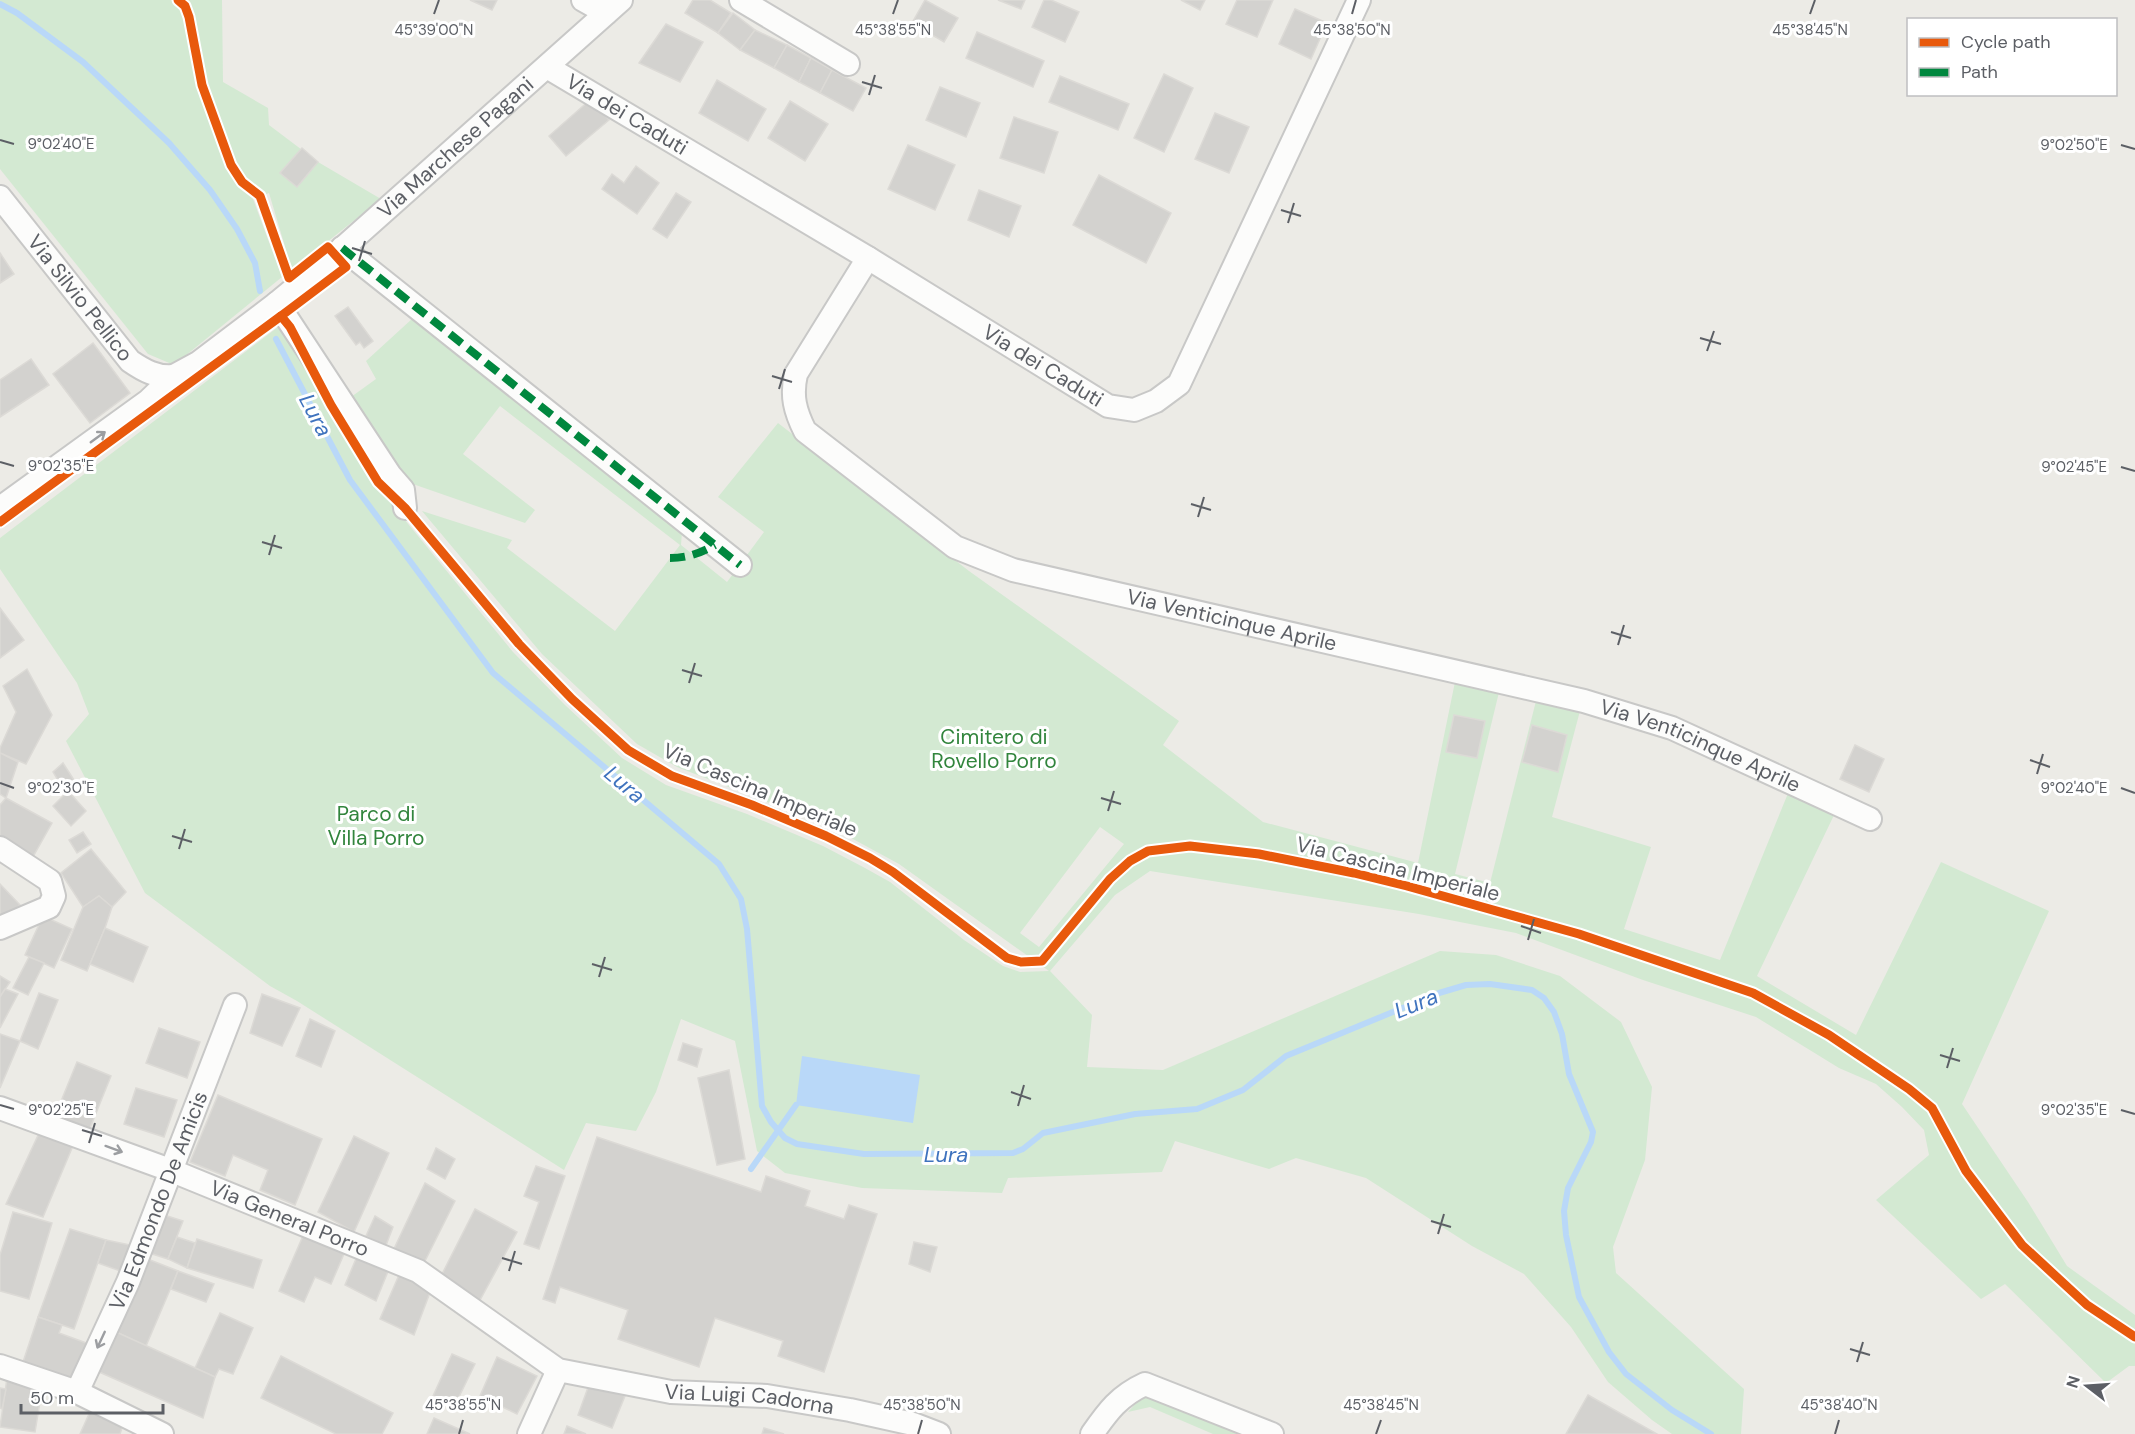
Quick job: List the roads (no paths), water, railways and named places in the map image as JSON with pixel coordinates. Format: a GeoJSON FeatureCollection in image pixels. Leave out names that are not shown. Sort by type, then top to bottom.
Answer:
{"type":"FeatureCollection","features":[{"type":"Feature","properties":{"kind":"street"},"geometry":{"type":"LineString","coordinates":[[584,0],[613,6]]}},
{"type":"Feature","properties":{"kind":"street"},"geometry":{"type":"LineString","coordinates":[[741,0],[848,64]]}},
{"type":"Feature","properties":{"kind":"street","name":"Via dei Caduti"},"geometry":{"type":"LineString","coordinates":[[547,67],[868,258],[1108,406],[1134,410],[1156,401],[1179,384],[1350,3]]}},
{"type":"Feature","properties":{"kind":"street","name":"Via Marchese Pagani"},"geometry":{"type":"LineString","coordinates":[[0,508],[148,401],[174,376],[198,363],[277,303],[547,67],[613,6]]}},
{"type":"Feature","properties":{"kind":"street","name":"Via Silvio Pellico"},"geometry":{"type":"LineString","coordinates":[[0,197],[130,361],[150,373],[167,377],[174,376]]}},
{"type":"Feature","properties":{"kind":"street"},"geometry":{"type":"LineString","coordinates":[[342,248],[740,565]]}},
{"type":"Feature","properties":{"kind":"street","name":"Via Venticinque Aprile"},"geometry":{"type":"LineString","coordinates":[[868,258],[796,374],[793,389],[794,405],[805,431],[955,547],[1013,570],[1584,701],[1672,728],[1870,819]]}},
{"type":"Feature","properties":{"kind":"street"},"geometry":{"type":"LineString","coordinates":[[277,303],[390,475],[403,490],[405,508]]}},
{"type":"Feature","properties":{"kind":"street"},"geometry":{"type":"LineString","coordinates":[[0,848],[50,881],[54,896],[50,907],[0,928]]}},
{"type":"Feature","properties":{"kind":"street","name":"Via Edmondo De Amicis"},"geometry":{"type":"LineString","coordinates":[[77,1392],[128,1282],[235,1005]]}},
{"type":"Feature","properties":{"kind":"street","name":"Via General Porro"},"geometry":{"type":"LineString","coordinates":[[0,1108],[170,1170],[418,1271],[558,1370]]}},
{"type":"Feature","properties":{"kind":"street"},"geometry":{"type":"LineString","coordinates":[[0,1366],[77,1392],[162,1434]]}},
{"type":"Feature","properties":{"kind":"street"},"geometry":{"type":"LineString","coordinates":[[529,1434],[558,1370]]}},
{"type":"Feature","properties":{"kind":"street","name":"Via Luigi Cadorna"},"geometry":{"type":"LineString","coordinates":[[558,1370],[670,1392],[767,1396],[850,1410],[913,1424],[939,1434]]}},
{"type":"Feature","properties":{"kind":"street"},"geometry":{"type":"LineString","coordinates":[[1092,1434],[1116,1403],[1129,1392],[1145,1384],[1272,1434]]}},
{"type":"Feature","properties":{"kind":"water"},"geometry":{"type":"Polygon","coordinates":[[[802,1056],[920,1075],[913,1123],[796,1105],[802,1056]]]}},
{"type":"Feature","properties":{"kind":"waterway","name":"Lura"},"geometry":{"type":"LineString","coordinates":[[0,4],[17,13],[83,62],[169,143],[210,190],[237,229],[255,263],[260,291]]}},
{"type":"Feature","properties":{"kind":"waterway","name":"Lura"},"geometry":{"type":"LineString","coordinates":[[276,339],[350,480],[493,673],[719,864],[741,899],[747,929],[762,1106],[771,1122],[785,1138],[797,1144],[864,1154],[1013,1153],[1023,1149],[1043,1133],[1135,1114],[1197,1109],[1243,1090],[1286,1056],[1439,993],[1466,985],[1490,984],[1532,990],[1544,998],[1554,1012],[1562,1034],[1569,1074],[1593,1132],[1591,1142],[1568,1188],[1564,1211],[1566,1235],[1579,1297],[1609,1352],[1626,1374],[1672,1410],[1711,1434]]}},
{"type":"Feature","properties":{"kind":"waterway"},"geometry":{"type":"LineString","coordinates":[[751,1169],[796,1105]]}},
{"type":"Feature","properties":{"kind":"park label","name":"Cimitero di Rovello Porro"},"geometry":{"type":"Point","coordinates":[994,749]}},
{"type":"Feature","properties":{"kind":"park label","name":"Parco di Villa Porro"},"geometry":{"type":"Point","coordinates":[376,826]}}]}
